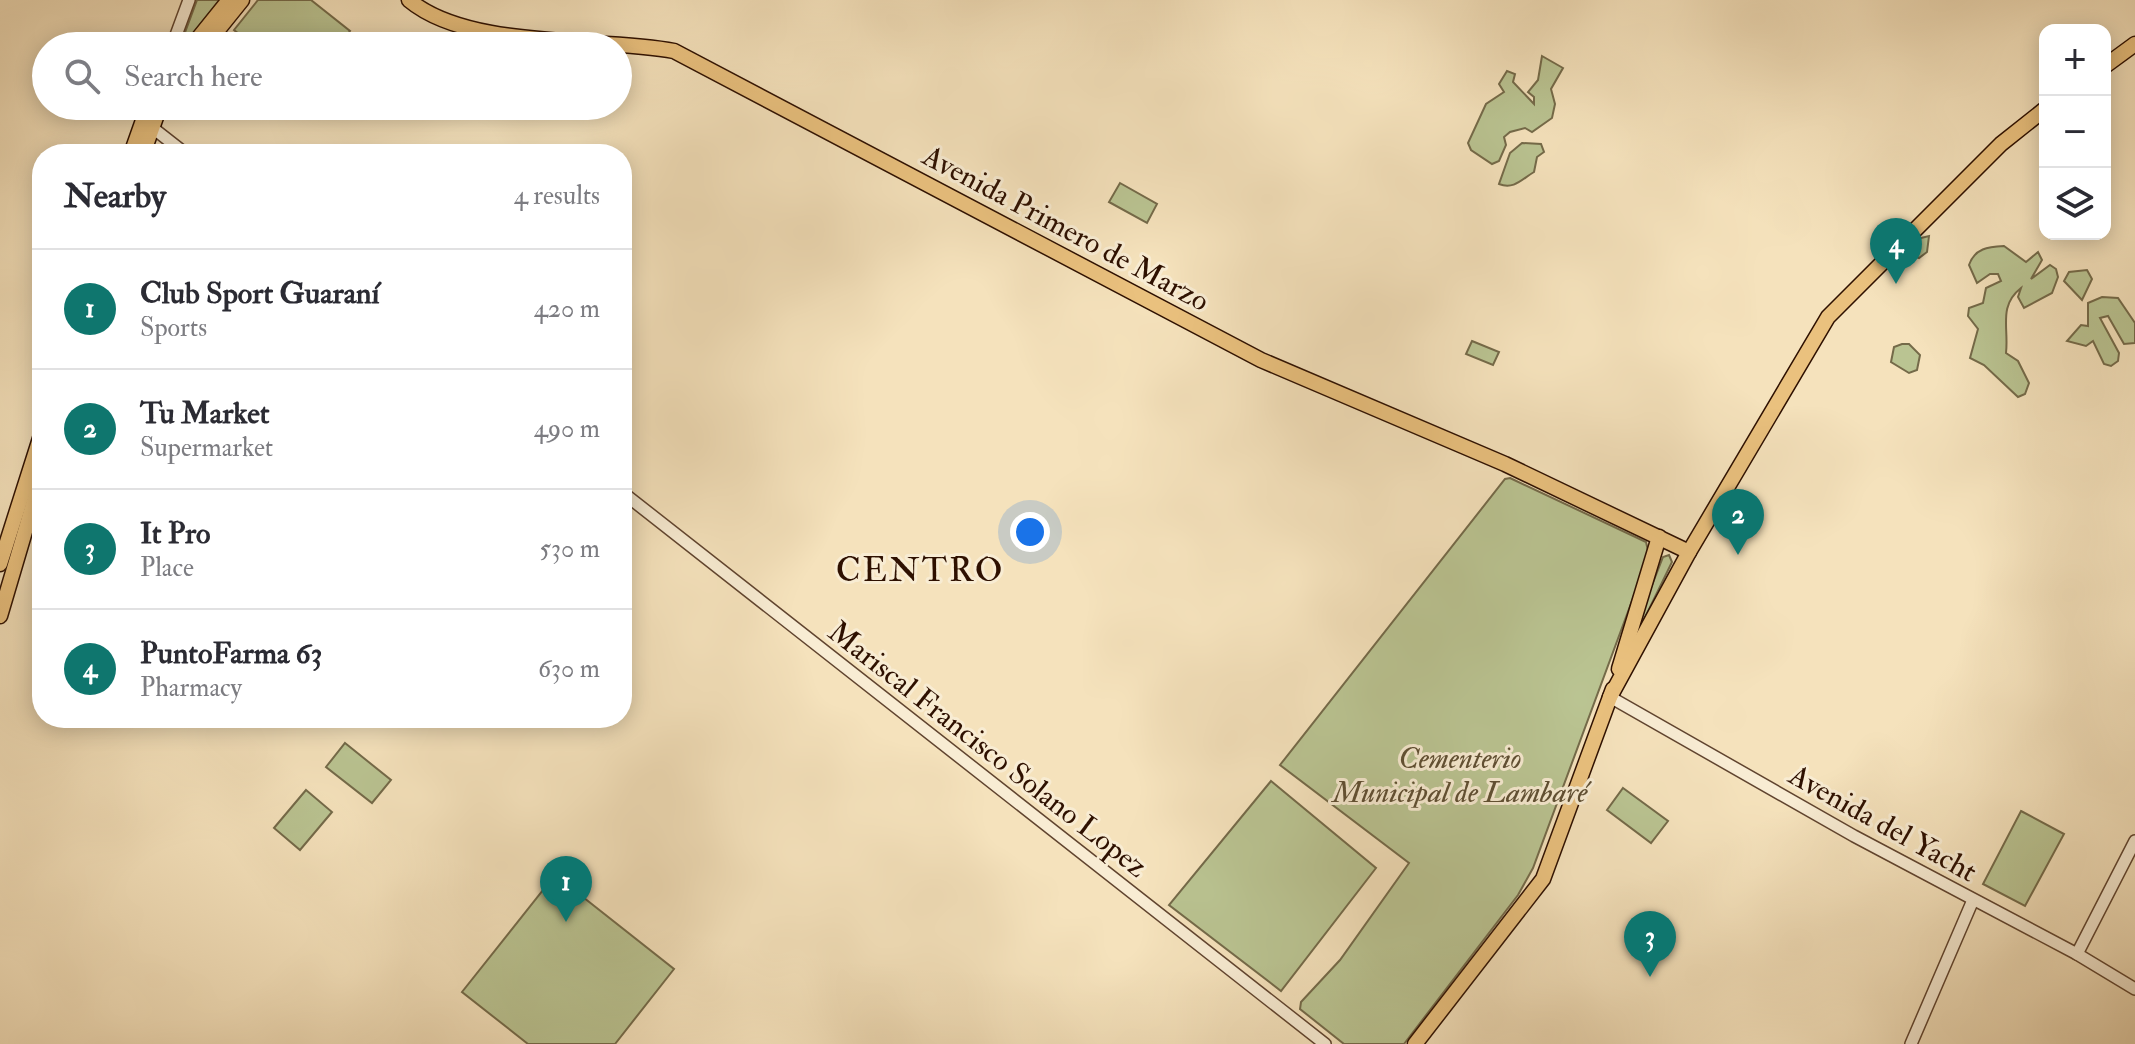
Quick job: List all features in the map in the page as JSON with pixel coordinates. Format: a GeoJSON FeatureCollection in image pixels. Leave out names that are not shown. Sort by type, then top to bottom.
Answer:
{"type":"FeatureCollection","features":[{"type":"Feature","properties":{"kind":"main road"},"geometry":{"type":"LineString","coordinates":[[203,32],[229,0]]}},
{"type":"Feature","properties":{"kind":"main road"},"geometry":{"type":"LineString","coordinates":[[216,32],[242,0]]}},
{"type":"Feature","properties":{"kind":"main road","name":"Avenida Primero de Marzo"},"geometry":{"type":"LineString","coordinates":[[409,0],[431,15],[499,32]]}},
{"type":"Feature","properties":{"kind":"main road","name":"Avenida Primero de Marzo"},"geometry":{"type":"LineString","coordinates":[[632,44],[674,51],[1261,360],[1505,464],[1689,552]]}},
{"type":"Feature","properties":{"kind":"main road"},"geometry":{"type":"LineString","coordinates":[[2111,62],[2135,44]]}},
{"type":"Feature","properties":{"kind":"main road"},"geometry":{"type":"LineString","coordinates":[[1610,697],[1689,552],[1828,317],[1979,166],[2039,114]]}},
{"type":"Feature","properties":{"kind":"main road"},"geometry":{"type":"LineString","coordinates":[[135,144],[146,120]]}},
{"type":"Feature","properties":{"kind":"main road"},"geometry":{"type":"LineString","coordinates":[[144,144],[147,120]]}},
{"type":"Feature","properties":{"kind":"main road"},"geometry":{"type":"LineString","coordinates":[[0,564],[32,463]]}},
{"type":"Feature","properties":{"kind":"main road"},"geometry":{"type":"LineString","coordinates":[[0,616],[32,508]]}},
{"type":"Feature","properties":{"kind":"main road"},"geometry":{"type":"LineString","coordinates":[[1415,1044],[1543,879],[1610,697],[1659,537]]}},
{"type":"Feature","properties":{"kind":"street"},"geometry":{"type":"LineString","coordinates":[[177,32],[189,0]]}},
{"type":"Feature","properties":{"kind":"street"},"geometry":{"type":"LineString","coordinates":[[149,120],[175,144]]}},
{"type":"Feature","properties":{"kind":"street","name":"Mariscal Francisco Solano Lopez"},"geometry":{"type":"LineString","coordinates":[[632,500],[1325,1044]]}},
{"type":"Feature","properties":{"kind":"street","name":"Avenida del Yacht"},"geometry":{"type":"LineString","coordinates":[[1610,697],[2135,989]]}},
{"type":"Feature","properties":{"kind":"street"},"geometry":{"type":"LineString","coordinates":[[2077,954],[2135,841]]}},
{"type":"Feature","properties":{"kind":"street"},"geometry":{"type":"LineString","coordinates":[[1911,1044],[1973,900]]}},
{"type":"Feature","properties":{"kind":"green space"},"geometry":{"type":"Polygon","coordinates":[[[197,0],[222,0],[197,32],[185,32],[197,0]]]}},
{"type":"Feature","properties":{"kind":"green space"},"geometry":{"type":"Polygon","coordinates":[[[258,0],[311,0],[350,31],[236,32],[234,30],[258,0]]]}},
{"type":"Feature","properties":{"kind":"green space"},"geometry":{"type":"Polygon","coordinates":[[[1542,56],[1563,68],[1551,89],[1555,104],[1552,118],[1532,132],[1525,128],[1510,132],[1504,137],[1506,145],[1499,161],[1492,164],[1471,150],[1468,143],[1486,104],[1504,92],[1499,84],[1507,71],[1515,74],[1513,82],[1534,104],[1534,97],[1528,92],[1538,80],[1542,56]]]}},
{"type":"Feature","properties":{"kind":"green space"},"geometry":{"type":"Polygon","coordinates":[[[1522,143],[1541,144],[1544,152],[1537,157],[1534,172],[1514,185],[1499,184],[1510,153],[1522,143]]]}},
{"type":"Feature","properties":{"kind":"green space"},"geometry":{"type":"Polygon","coordinates":[[[1120,183],[1157,204],[1147,223],[1109,202],[1120,183]]]}},
{"type":"Feature","properties":{"kind":"green space"},"geometry":{"type":"Polygon","coordinates":[[[1929,236],[1927,252],[1919,258],[1911,255],[1909,248],[1917,239],[1929,236]]]}},
{"type":"Feature","properties":{"kind":"green space"},"geometry":{"type":"Polygon","coordinates":[[[2004,246],[2026,262],[2038,252],[2042,260],[2031,279],[2050,265],[2056,269],[2058,277],[2052,293],[2024,308],[2018,297],[2021,288],[2009,302],[2006,353],[2018,361],[2029,383],[2025,394],[2018,397],[1984,365],[1970,358],[1978,329],[1968,316],[1969,308],[1983,303],[1986,288],[2001,281],[1998,274],[1990,274],[1977,283],[1969,265],[1978,252],[2004,246]]]}},
{"type":"Feature","properties":{"kind":"green space"},"geometry":{"type":"Polygon","coordinates":[[[2087,270],[2092,279],[2082,300],[2064,281],[2069,272],[2087,270]]]}},
{"type":"Feature","properties":{"kind":"green space"},"geometry":{"type":"Polygon","coordinates":[[[2102,297],[2118,298],[2135,323],[2135,343],[2124,344],[2108,316],[2100,318],[2119,353],[2118,361],[2111,366],[2104,364],[2093,341],[2086,346],[2067,341],[2081,325],[2088,326],[2088,303],[2102,297]]]}},
{"type":"Feature","properties":{"kind":"green space"},"geometry":{"type":"Polygon","coordinates":[[[1472,341],[1499,352],[1493,365],[1466,354],[1472,341]]]}},
{"type":"Feature","properties":{"kind":"green space"},"geometry":{"type":"Polygon","coordinates":[[[1909,344],[1920,355],[1917,370],[1909,373],[1891,362],[1894,347],[1909,344]]]}},
{"type":"Feature","properties":{"kind":"green space","name":"Cementerio Municipal de Lambaré"},"geometry":{"type":"Polygon","coordinates":[[[1510,478],[1646,542],[1649,555],[1533,868],[1518,895],[1404,1044],[1344,1044],[1300,1009],[1301,1002],[1340,960],[1409,863],[1280,765],[1505,479],[1510,478]]]}},
{"type":"Feature","properties":{"kind":"green space"},"geometry":{"type":"Polygon","coordinates":[[[1669,555],[1672,562],[1636,636],[1633,634],[1663,557],[1669,555]]]}},
{"type":"Feature","properties":{"kind":"green space"},"geometry":{"type":"Polygon","coordinates":[[[345,743],[391,780],[372,803],[326,767],[345,743]]]}},
{"type":"Feature","properties":{"kind":"green space"},"geometry":{"type":"Polygon","coordinates":[[[1271,781],[1376,868],[1281,991],[1169,905],[1271,781]]]}},
{"type":"Feature","properties":{"kind":"green space"},"geometry":{"type":"Polygon","coordinates":[[[1623,788],[1668,821],[1651,843],[1607,810],[1623,788]]]}},
{"type":"Feature","properties":{"kind":"green space"},"geometry":{"type":"Polygon","coordinates":[[[306,790],[332,812],[300,850],[274,828],[306,790]]]}},
{"type":"Feature","properties":{"kind":"green space"},"geometry":{"type":"Polygon","coordinates":[[[2021,811],[2064,834],[2025,906],[1983,884],[2021,811]]]}},
{"type":"Feature","properties":{"kind":"green space"},"geometry":{"type":"Polygon","coordinates":[[[555,875],[674,969],[615,1044],[528,1044],[462,992],[555,875]]]}},
{"type":"Feature","properties":{"kind":"place","name":"PuntoFarma 63"},"geometry":{"type":"Point","coordinates":[1896,284]}},
{"type":"Feature","properties":{"kind":"place","name":"Tu Market"},"geometry":{"type":"Point","coordinates":[1738,555]}},
{"type":"Feature","properties":{"kind":"place","name":"Club Sport Guaraní"},"geometry":{"type":"Point","coordinates":[566,922]}},
{"type":"Feature","properties":{"kind":"place","name":"It Pro"},"geometry":{"type":"Point","coordinates":[1650,977]}},
{"type":"Feature","properties":{"kind":"district","name":"CENTRO"},"geometry":{"type":"Point","coordinates":[920,569]}}]}
